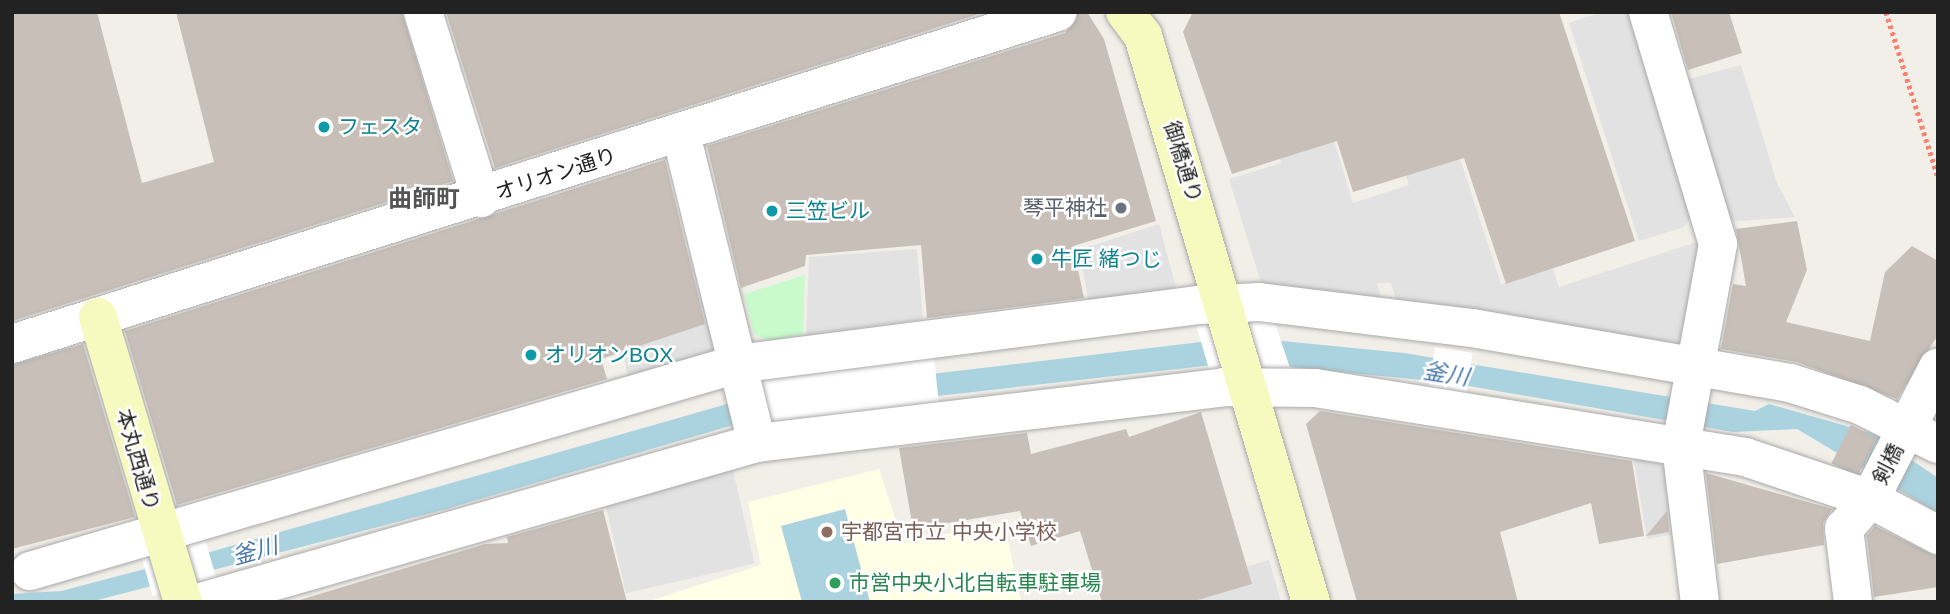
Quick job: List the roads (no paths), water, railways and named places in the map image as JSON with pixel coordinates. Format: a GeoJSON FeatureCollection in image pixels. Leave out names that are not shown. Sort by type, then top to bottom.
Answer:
{"type":"FeatureCollection","features":[{"type":"Feature","properties":{"kind":"street"},"geometry":{"type":"LineString","coordinates":[[423,12],[481,198]]}},
{"type":"Feature","properties":{"kind":"street","name":"オリオン通り"},"geometry":{"type":"LineString","coordinates":[[12,344],[481,198],[1058,12]]}},
{"type":"Feature","properties":{"kind":"street","name":"御橋通り"},"geometry":{"type":"LineString","coordinates":[[1125,12],[1143,36],[1250,381]]}},
{"type":"Feature","properties":{"kind":"street"},"geometry":{"type":"LineString","coordinates":[[1648,12],[1718,244],[1681,446],[1700,602]]}},
{"type":"Feature","properties":{"kind":"street"},"geometry":{"type":"LineString","coordinates":[[681,134],[755,437]]}},
{"type":"Feature","properties":{"kind":"street"},"geometry":{"type":"LineString","coordinates":[[30,571],[740,376],[1230,316],[1472,328],[1827,392],[1898,460],[1938,535]]}},
{"type":"Feature","properties":{"kind":"street","name":"本丸西通り"},"geometry":{"type":"LineString","coordinates":[[98,317],[160,534],[183,602]]}},
{"type":"Feature","properties":{"kind":"street"},"geometry":{"type":"LineString","coordinates":[[1853,602],[1844,529],[1898,460],[1938,367]]}},
{"type":"Feature","properties":{"kind":"street"},"geometry":{"type":"LineString","coordinates":[[201,602],[755,437],[1250,381],[1315,388],[1681,446],[1780,466],[1898,460]]}},
{"type":"Feature","properties":{"kind":"street"},"geometry":{"type":"LineString","coordinates":[[1250,381],[1311,602]]}},
{"type":"Feature","properties":{"kind":"water","name":"釜川"},"geometry":{"type":"Polygon","coordinates":[[[1243,337],[1404,353],[1755,411],[1769,404],[1874,434],[1938,478],[1938,513],[1797,429],[1733,432],[1452,383],[1240,362],[767,415],[443,510],[90,602],[12,602],[12,594],[61,591],[210,552],[762,394],[1243,337]]]}},
{"type":"Feature","properties":{"kind":"water"},"geometry":{"type":"Polygon","coordinates":[[[845,509],[870,602],[802,602],[781,526],[845,509]]]}},
{"type":"Feature","properties":{"kind":"place","name":"フェスタ"},"geometry":{"type":"Point","coordinates":[324,127]}},
{"type":"Feature","properties":{"kind":"place","name":"琴平神社"},"geometry":{"type":"Point","coordinates":[1121,208]}},
{"type":"Feature","properties":{"kind":"place","name":"三笠ビル"},"geometry":{"type":"Point","coordinates":[772,211]}},
{"type":"Feature","properties":{"kind":"place","name":"牛匠 緒つじ"},"geometry":{"type":"Point","coordinates":[1037,259]}},
{"type":"Feature","properties":{"kind":"place","name":"オリオンBOX"},"geometry":{"type":"Point","coordinates":[531,355]}},
{"type":"Feature","properties":{"kind":"place","name":"宇都宮市立 中央小学校"},"geometry":{"type":"Point","coordinates":[827,532]}},
{"type":"Feature","properties":{"kind":"place","name":"市営中央小北自転車駐車場"},"geometry":{"type":"Point","coordinates":[835,583]}},
{"type":"Feature","properties":{"kind":"district","name":"曲師町"},"geometry":{"type":"Point","coordinates":[424,199]}}]}
